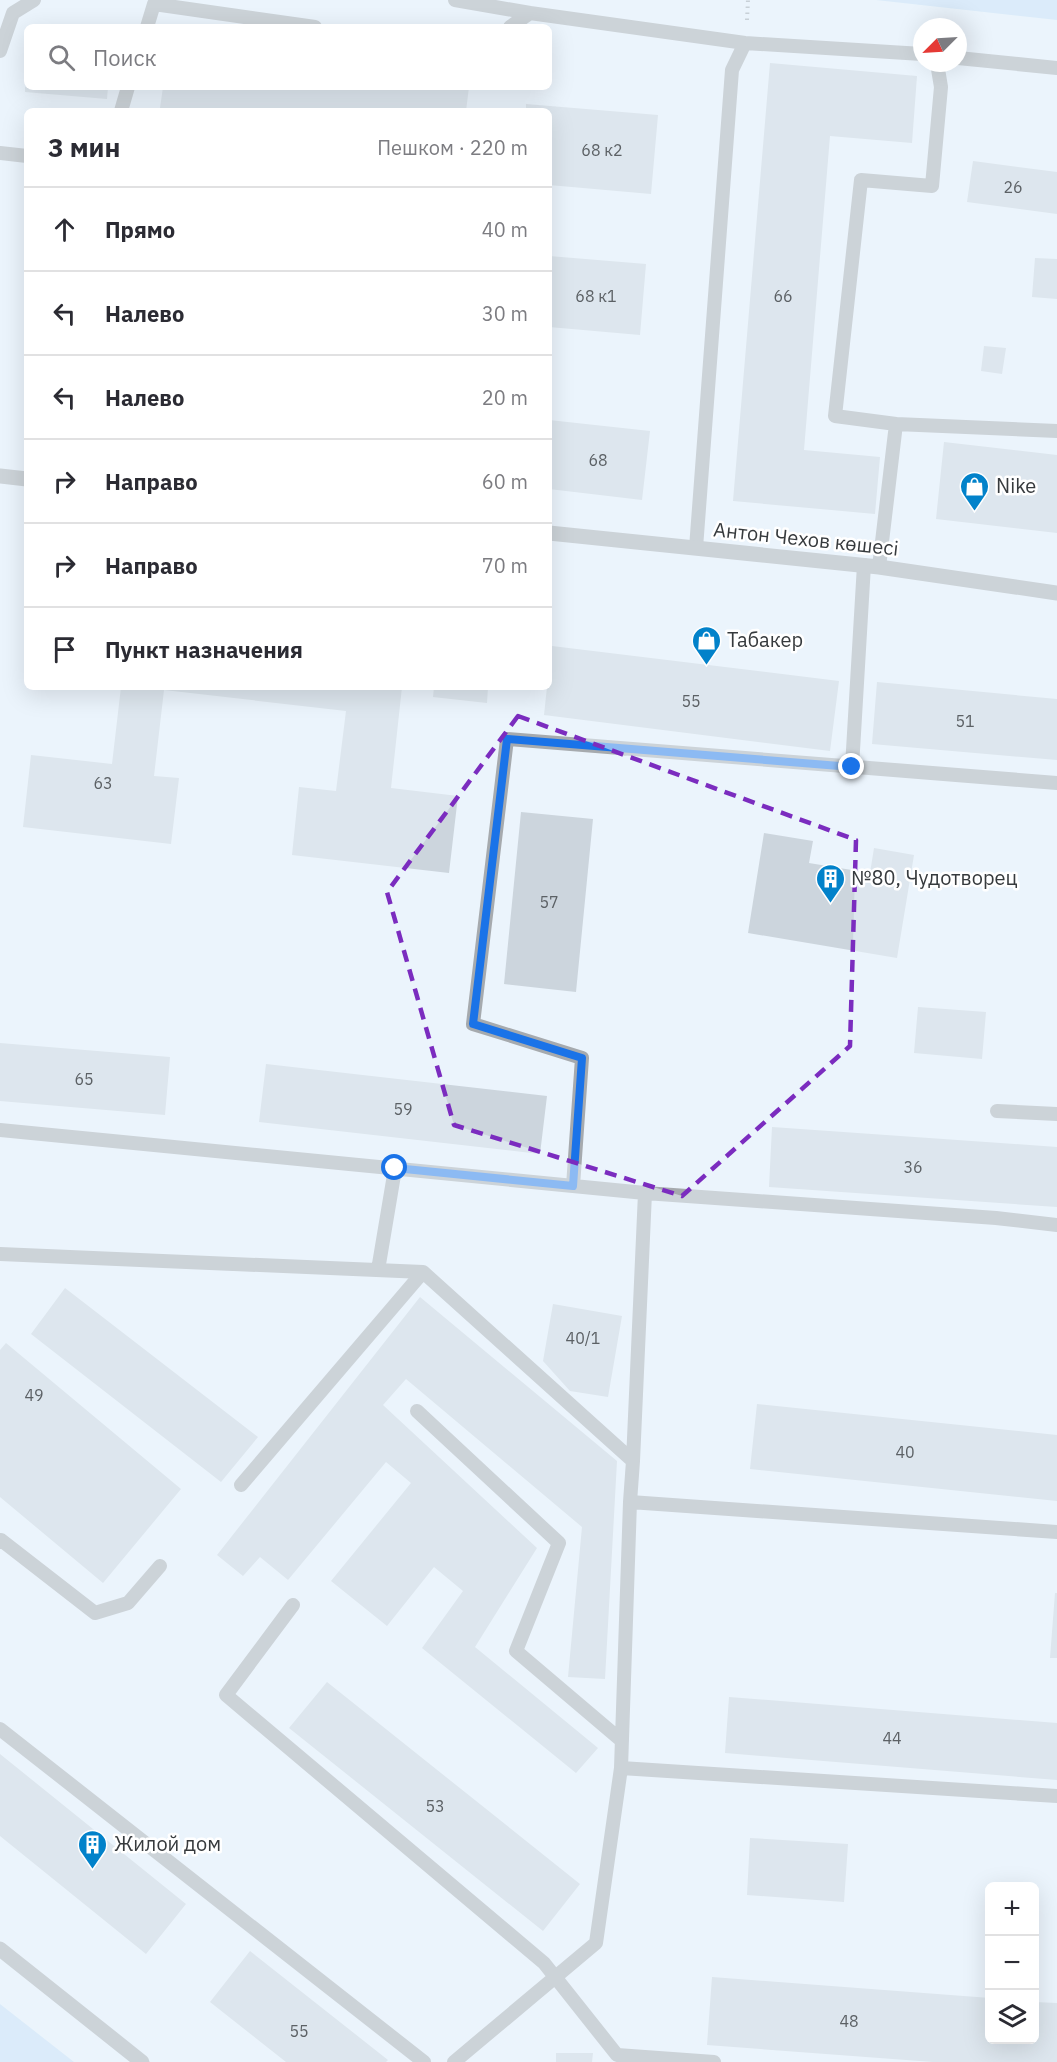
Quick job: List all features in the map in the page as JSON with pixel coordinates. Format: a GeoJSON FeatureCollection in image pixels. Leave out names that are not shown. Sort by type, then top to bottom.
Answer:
{"type":"FeatureCollection","features":[{"type":"Feature","properties":{"kind":"street"},"geometry":{"type":"LineString","coordinates":[[0,476],[24,478]]}},
{"type":"Feature","properties":{"kind":"street","name":"Антон Чехов көшесі"},"geometry":{"type":"LineString","coordinates":[[552,533],[871,566],[1057,593]]}},
{"type":"Feature","properties":{"kind":"street"},"geometry":{"type":"LineString","coordinates":[[0,1949],[142,2062]]}},
{"type":"Feature","properties":{"kind":"lane"},"geometry":{"type":"LineString","coordinates":[[0,52],[13,13],[34,0]]}},
{"type":"Feature","properties":{"kind":"lane"},"geometry":{"type":"LineString","coordinates":[[455,0],[530,13],[745,43],[913,53]]}},
{"type":"Feature","properties":{"kind":"lane"},"geometry":{"type":"LineString","coordinates":[[148,24],[154,4],[294,24]]}},
{"type":"Feature","properties":{"kind":"lane"},"geometry":{"type":"LineString","coordinates":[[514,24],[530,13]]}},
{"type":"Feature","properties":{"kind":"lane"},"geometry":{"type":"LineString","coordinates":[[696,548],[732,70],[745,43]]}},
{"type":"Feature","properties":{"kind":"lane"},"geometry":{"type":"LineString","coordinates":[[967,59],[1057,68]]}},
{"type":"Feature","properties":{"kind":"lane"},"geometry":{"type":"LineString","coordinates":[[938,72],[941,87],[932,186],[861,180],[835,416],[896,424],[1057,431]]}},
{"type":"Feature","properties":{"kind":"lane"},"geometry":{"type":"LineString","coordinates":[[122,108],[127,90]]}},
{"type":"Feature","properties":{"kind":"lane"},"geometry":{"type":"LineString","coordinates":[[0,153],[24,156]]}},
{"type":"Feature","properties":{"kind":"lane"},"geometry":{"type":"LineString","coordinates":[[852,767],[871,566],[896,424]]}},
{"type":"Feature","properties":{"kind":"lane"},"geometry":{"type":"LineString","coordinates":[[573,1186],[582,1058],[473,1024],[507,739],[1057,783]]}},
{"type":"Feature","properties":{"kind":"lane"},"geometry":{"type":"LineString","coordinates":[[997,1111],[1057,1114]]}},
{"type":"Feature","properties":{"kind":"lane"},"geometry":{"type":"LineString","coordinates":[[0,1130],[645,1193],[996,1218],[1057,1225]]}},
{"type":"Feature","properties":{"kind":"lane"},"geometry":{"type":"LineString","coordinates":[[378,1270],[395,1168]]}},
{"type":"Feature","properties":{"kind":"lane"},"geometry":{"type":"LineString","coordinates":[[454,2062],[596,1943],[621,1768],[630,1502],[645,1193]]}},
{"type":"Feature","properties":{"kind":"lane"},"geometry":{"type":"LineString","coordinates":[[0,1254],[423,1272],[633,1461]]}},
{"type":"Feature","properties":{"kind":"lane"},"geometry":{"type":"LineString","coordinates":[[241,1485],[423,1272]]}},
{"type":"Feature","properties":{"kind":"lane"},"geometry":{"type":"LineString","coordinates":[[417,1411],[559,1543],[516,1651],[622,1741]]}},
{"type":"Feature","properties":{"kind":"lane"},"geometry":{"type":"LineString","coordinates":[[630,1502],[1057,1532]]}},
{"type":"Feature","properties":{"kind":"lane"},"geometry":{"type":"LineString","coordinates":[[0,1542],[1,1540],[95,1613],[128,1603],[160,1566]]}},
{"type":"Feature","properties":{"kind":"lane"},"geometry":{"type":"LineString","coordinates":[[293,1605],[226,1695],[544,1963],[617,2055],[714,2062]]}},
{"type":"Feature","properties":{"kind":"lane"},"geometry":{"type":"LineString","coordinates":[[0,1729],[424,2062]]}},
{"type":"Feature","properties":{"kind":"lane"},"geometry":{"type":"LineString","coordinates":[[621,1768],[1057,1796]]}},
{"type":"Feature","properties":{"kind":"highlighted area"},"geometry":{"type":"Polygon","coordinates":[[[518,716],[856,840],[850,1046],[682,1196],[454,1125],[387,892],[518,716]]]}},
{"type":"Feature","properties":{"kind":"shaded area"},"geometry":{"type":"Polygon","coordinates":[[[876,0],[1057,0],[1057,20],[876,0]]]}},
{"type":"Feature","properties":{"kind":"shaded area"},"geometry":{"type":"Polygon","coordinates":[[[0,2004],[74,2062],[0,2062],[0,2004]]]}},
{"type":"Feature","properties":{"kind":"building"},"geometry":{"type":"Polygon","coordinates":[[[770,63],[917,76],[912,143],[830,136],[804,450],[880,457],[875,514],[733,501],[770,63]]]}},
{"type":"Feature","properties":{"kind":"building"},"geometry":{"type":"Polygon","coordinates":[[[25,90],[108,90],[107,99],[25,92],[25,90]]]}},
{"type":"Feature","properties":{"kind":"building"},"geometry":{"type":"Polygon","coordinates":[[[163,90],[469,90],[466,108],[160,108],[163,90]]]}},
{"type":"Feature","properties":{"kind":"building"},"geometry":{"type":"Polygon","coordinates":[[[526,104],[658,115],[651,194],[552,185],[552,108],[526,108],[526,104]]]}},
{"type":"Feature","properties":{"kind":"building"},"geometry":{"type":"Polygon","coordinates":[[[973,161],[1057,172],[1057,214],[967,202],[973,161]]]}},
{"type":"Feature","properties":{"kind":"building"},"geometry":{"type":"Polygon","coordinates":[[[552,256],[646,264],[640,335],[552,327],[552,256]]]}},
{"type":"Feature","properties":{"kind":"building"},"geometry":{"type":"Polygon","coordinates":[[[1035,258],[1057,259],[1057,299],[1032,297],[1035,258]]]}},
{"type":"Feature","properties":{"kind":"building"},"geometry":{"type":"Polygon","coordinates":[[[984,346],[1006,348],[1002,374],[981,371],[984,346]]]}},
{"type":"Feature","properties":{"kind":"building"},"geometry":{"type":"Polygon","coordinates":[[[552,420],[650,431],[642,500],[552,489],[552,420]]]}},
{"type":"Feature","properties":{"kind":"building"},"geometry":{"type":"Polygon","coordinates":[[[944,442],[1057,455],[1057,533],[936,519],[944,442]]]}},
{"type":"Feature","properties":{"kind":"building"},"geometry":{"type":"Polygon","coordinates":[[[552,646],[839,681],[830,751],[544,715],[547,690],[552,690],[552,646]]]}},
{"type":"Feature","properties":{"kind":"building"},"geometry":{"type":"Polygon","coordinates":[[[877,682],[1057,699],[1057,760],[872,744],[877,682]]]}},
{"type":"Feature","properties":{"kind":"building"},"geometry":{"type":"Polygon","coordinates":[[[121,690],[164,690],[154,776],[179,778],[171,844],[23,827],[31,755],[112,764],[121,690]]]}},
{"type":"Feature","properties":{"kind":"building"},"geometry":{"type":"Polygon","coordinates":[[[164,690],[402,690],[391,788],[458,796],[449,873],[292,855],[299,787],[336,791],[346,711],[164,690]]]}},
{"type":"Feature","properties":{"kind":"building"},"geometry":{"type":"Polygon","coordinates":[[[434,690],[488,690],[487,703],[433,697],[434,690]]]}},
{"type":"Feature","properties":{"kind":"building"},"geometry":{"type":"Polygon","coordinates":[[[521,812],[593,819],[576,992],[504,984],[521,812]]]}},
{"type":"Feature","properties":{"kind":"building","name":"№80, Чудотворец"},"geometry":{"type":"Polygon","coordinates":[[[764,833],[813,841],[809,863],[870,873],[874,848],[914,855],[897,958],[748,933],[764,833]]]}},
{"type":"Feature","properties":{"kind":"building"},"geometry":{"type":"Polygon","coordinates":[[[918,1007],[986,1012],[982,1059],[914,1053],[918,1007]]]}},
{"type":"Feature","properties":{"kind":"building"},"geometry":{"type":"Polygon","coordinates":[[[0,1043],[170,1057],[165,1115],[0,1101],[0,1043]]]}},
{"type":"Feature","properties":{"kind":"building"},"geometry":{"type":"Polygon","coordinates":[[[266,1064],[547,1096],[540,1154],[259,1122],[266,1064]]]}},
{"type":"Feature","properties":{"kind":"building"},"geometry":{"type":"Polygon","coordinates":[[[772,1127],[1057,1147],[1057,1207],[769,1187],[772,1127]]]}},
{"type":"Feature","properties":{"kind":"building"},"geometry":{"type":"Polygon","coordinates":[[[65,1288],[258,1437],[221,1482],[31,1334],[65,1288]]]}},
{"type":"Feature","properties":{"kind":"building"},"geometry":{"type":"Polygon","coordinates":[[[420,1297],[617,1461],[605,1679],[568,1677],[582,1527],[406,1379],[383,1405],[537,1548],[475,1647],[598,1748],[576,1773],[422,1648],[463,1591],[434,1567],[387,1626],[331,1581],[411,1483],[386,1462],[288,1580],[260,1557],[243,1576],[217,1555],[420,1297]]]}},
{"type":"Feature","properties":{"kind":"building"},"geometry":{"type":"Polygon","coordinates":[[[553,1304],[622,1316],[608,1397],[570,1391],[543,1361],[553,1304]]]}},
{"type":"Feature","properties":{"kind":"building"},"geometry":{"type":"Polygon","coordinates":[[[6,1343],[181,1489],[103,1583],[0,1497],[0,1350],[6,1343]]]}},
{"type":"Feature","properties":{"kind":"building"},"geometry":{"type":"Polygon","coordinates":[[[757,1404],[1057,1435],[1057,1501],[750,1469],[757,1404]]]}},
{"type":"Feature","properties":{"kind":"building"},"geometry":{"type":"Polygon","coordinates":[[[1055,1593],[1057,1593],[1057,1658],[1050,1658],[1055,1593]]]}},
{"type":"Feature","properties":{"kind":"building"},"geometry":{"type":"Polygon","coordinates":[[[327,1682],[580,1884],[543,1931],[289,1728],[327,1682]]]}},
{"type":"Feature","properties":{"kind":"building"},"geometry":{"type":"Polygon","coordinates":[[[729,1697],[1057,1723],[1057,1780],[725,1753],[729,1697]]]}},
{"type":"Feature","properties":{"kind":"building","name":"Жилой дом"},"geometry":{"type":"Polygon","coordinates":[[[0,1754],[186,1904],[146,1954],[0,1836],[0,1754]]]}},
{"type":"Feature","properties":{"kind":"building"},"geometry":{"type":"Polygon","coordinates":[[[750,1838],[848,1844],[844,1902],[747,1895],[750,1838]]]}},
{"type":"Feature","properties":{"kind":"building"},"geometry":{"type":"Polygon","coordinates":[[[250,1951],[388,2060],[386,2062],[286,2062],[210,2002],[250,1951]]]}},
{"type":"Feature","properties":{"kind":"building"},"geometry":{"type":"Polygon","coordinates":[[[712,1977],[985,1998],[985,2044],[1039,2044],[1039,2002],[1057,2003],[1057,2062],[933,2062],[707,2045],[712,1977]]]}},
{"type":"Feature","properties":{"kind":"building"},"geometry":{"type":"Polygon","coordinates":[[[556,2053],[593,2053],[592,2062],[556,2062],[556,2053]]]}},
{"type":"Feature","properties":{"kind":"place","name":"Nike"},"geometry":{"type":"Point","coordinates":[975,512]}},
{"type":"Feature","properties":{"kind":"place","name":"Табакер"},"geometry":{"type":"Point","coordinates":[706,666]}},
{"type":"Feature","properties":{"kind":"place","name":"№80, Чудотворец"},"geometry":{"type":"Point","coordinates":[830,904]}},
{"type":"Feature","properties":{"kind":"place","name":"Жилой дом"},"geometry":{"type":"Point","coordinates":[93,1870]}},
{"type":"Feature","properties":{"kind":"route"},"geometry":{"type":"LineString","coordinates":[[395,1168],[573,1186],[582,1058],[473,1024],[507,739],[852,767]]}}]}
